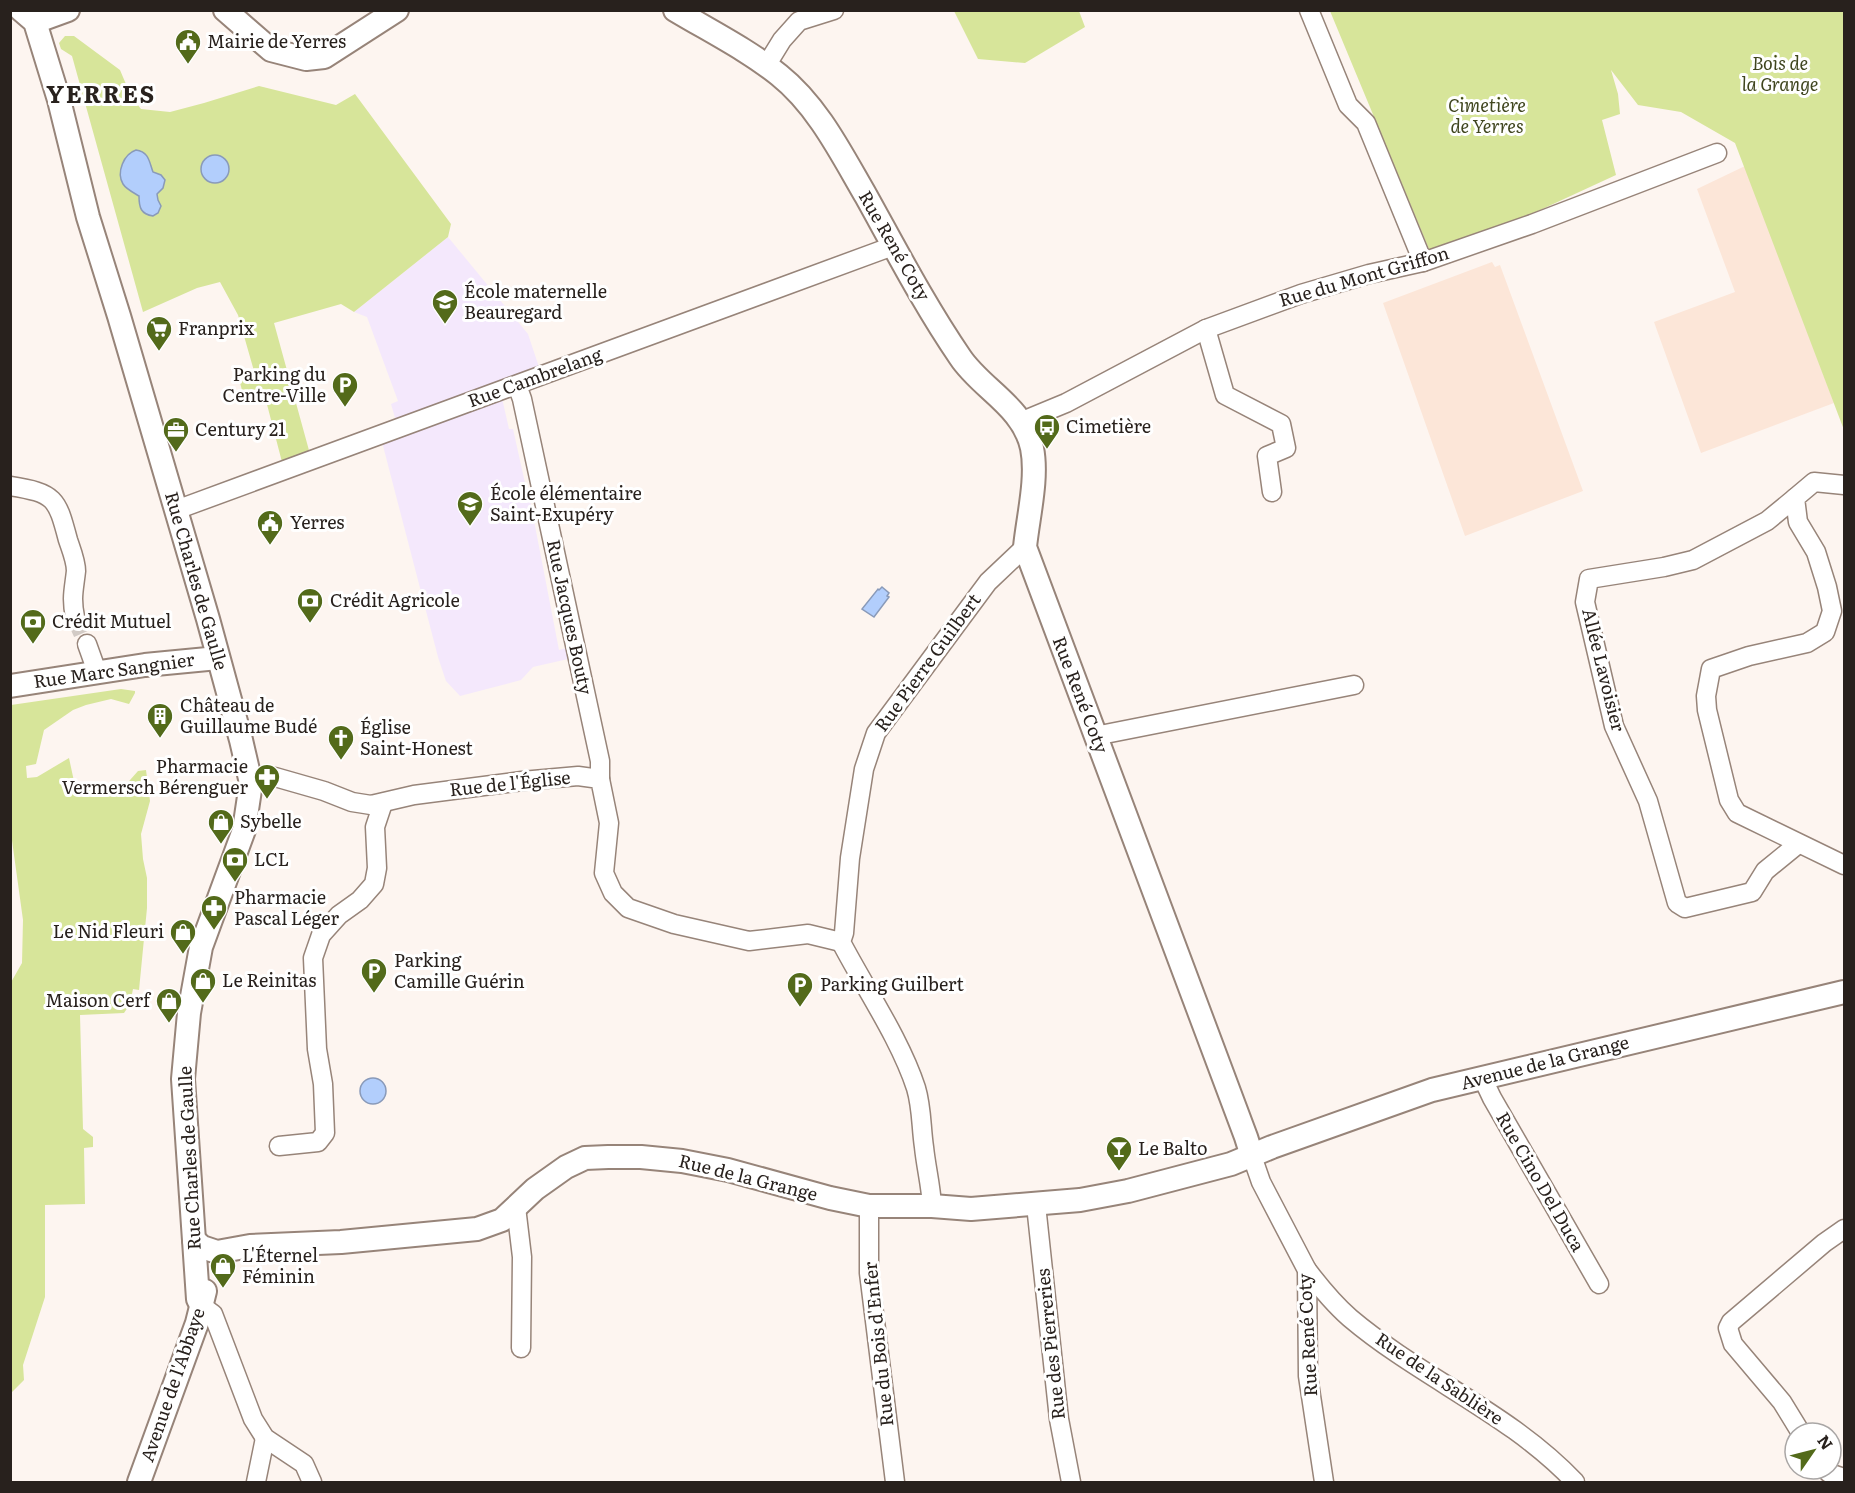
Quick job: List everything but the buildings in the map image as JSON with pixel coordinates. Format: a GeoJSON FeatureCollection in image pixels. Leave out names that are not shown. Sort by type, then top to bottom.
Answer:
{"type":"FeatureCollection","features":[{"type":"Feature","properties":{"kind":"street"},"geometry":{"type":"LineString","coordinates":[[28,16],[68,10]]}},
{"type":"Feature","properties":{"kind":"street"},"geometry":{"type":"LineString","coordinates":[[225,10],[271,50],[306,59],[324,57],[397,10]]}},
{"type":"Feature","properties":{"kind":"street","name":"Rue René Coty"},"geometry":{"type":"LineString","coordinates":[[675,10],[766,66],[780,76],[808,105],[839,150],[961,359],[1005,401],[1020,422],[1032,446],[1034,470],[1025,547],[1261,1182],[1307,1270],[1308,1376],[1324,1482]]}},
{"type":"Feature","properties":{"kind":"street"},"geometry":{"type":"LineString","coordinates":[[766,66],[782,40],[799,21],[834,10]]}},
{"type":"Feature","properties":{"kind":"street"},"geometry":{"type":"LineString","coordinates":[[1309,10],[1348,105],[1366,123],[1423,262]]}},
{"type":"Feature","properties":{"kind":"street","name":"Rue Charles de Gaulle"},"geometry":{"type":"LineString","coordinates":[[28,16],[59,100],[88,217],[176,510],[251,783],[244,830],[201,947],[189,1013],[183,1079],[198,1299],[202,1306]]}},
{"type":"Feature","properties":{"kind":"street","name":"Rue du Mont Griffon"},"geometry":{"type":"LineString","coordinates":[[1020,422],[1066,403],[1206,329],[1301,294],[1369,274],[1423,262],[1532,224],[1717,153]]}},
{"type":"Feature","properties":{"kind":"street","name":"Rue Cambrelang"},"geometry":{"type":"LineString","coordinates":[[176,510],[893,246]]}},
{"type":"Feature","properties":{"kind":"street"},"geometry":{"type":"LineString","coordinates":[[1206,329],[1225,396],[1281,424],[1286,447],[1267,456],[1272,492]]}},
{"type":"Feature","properties":{"kind":"street","name":"Rue Jacques Bouty"},"geometry":{"type":"LineString","coordinates":[[518,385],[600,762],[600,779]]}},
{"type":"Feature","properties":{"kind":"street"},"geometry":{"type":"LineString","coordinates":[[1844,485],[1814,482],[1795,498],[1798,522],[1816,552],[1827,588],[1832,611],[1830,623],[1825,632],[1807,643],[1749,656],[1711,669],[1706,696],[1707,710],[1732,807],[1743,818],[1845,865]]}},
{"type":"Feature","properties":{"kind":"street"},"geometry":{"type":"LineString","coordinates":[[10,486],[45,495],[56,501],[76,569],[72,600],[75,617]]}},
{"type":"Feature","properties":{"kind":"street","name":"Allée Lavoisier"},"geometry":{"type":"LineString","coordinates":[[1795,498],[1767,520],[1693,560],[1589,579],[1585,602],[1614,726],[1648,801],[1677,903],[1685,908],[1752,892],[1765,871],[1798,844]]}},
{"type":"Feature","properties":{"kind":"street","name":"Rue Pierre Guilbert"},"geometry":{"type":"LineString","coordinates":[[841,942],[844,933],[850,858],[864,769],[876,733],[988,582],[1025,547]]}},
{"type":"Feature","properties":{"kind":"street"},"geometry":{"type":"LineString","coordinates":[[87,645],[97,672]]}},
{"type":"Feature","properties":{"kind":"street","name":"Rue Marc Sangnier"},"geometry":{"type":"LineString","coordinates":[[10,686],[145,665],[218,658]]}},
{"type":"Feature","properties":{"kind":"street"},"geometry":{"type":"LineString","coordinates":[[1095,736],[1354,685]]}},
{"type":"Feature","properties":{"kind":"street","name":"Rue de l'Église"},"geometry":{"type":"LineString","coordinates":[[251,783],[275,777],[324,791],[352,802],[371,805],[414,795],[522,781],[578,776],[600,779]]}},
{"type":"Feature","properties":{"kind":"street"},"geometry":{"type":"LineString","coordinates":[[600,779],[609,823],[604,873],[613,893],[628,908],[674,924],[749,941],[808,934],[841,942],[893,1037],[916,1088],[921,1104],[932,1206]]}},
{"type":"Feature","properties":{"kind":"street"},"geometry":{"type":"LineString","coordinates":[[279,1146],[318,1142],[325,1133],[323,1084],[317,1049],[313,958],[321,935],[339,915],[360,900],[374,884],[375,827],[383,803]]}},
{"type":"Feature","properties":{"kind":"street","name":"Avenue de la Grange"},"geometry":{"type":"LineString","coordinates":[[1252,1156],[1432,1090],[1845,992]]}},
{"type":"Feature","properties":{"kind":"street","name":"Rue Cino Del Duca"},"geometry":{"type":"LineString","coordinates":[[1483,1079],[1599,1284]]}},
{"type":"Feature","properties":{"kind":"street","name":"Rue de la Grange"},"geometry":{"type":"LineString","coordinates":[[217,1252],[250,1246],[341,1242],[477,1229],[502,1220],[535,1189],[566,1167],[585,1158],[630,1157],[682,1161],[728,1170],[830,1198],[869,1206],[932,1206],[971,1209],[1080,1200],[1128,1191],[1231,1164],[1252,1156]]}},
{"type":"Feature","properties":{"kind":"street","name":"Rue des Pierreries"},"geometry":{"type":"LineString","coordinates":[[1036,1205],[1059,1419],[1071,1482]]}},
{"type":"Feature","properties":{"kind":"street","name":"Rue du Bois d'Enfer"},"geometry":{"type":"LineString","coordinates":[[869,1206],[869,1273],[895,1482]]}},
{"type":"Feature","properties":{"kind":"street"},"geometry":{"type":"LineString","coordinates":[[516,1207],[522,1257],[521,1348]]}},
{"type":"Feature","properties":{"kind":"street"},"geometry":{"type":"LineString","coordinates":[[1792,1421],[1782,1402],[1733,1344],[1728,1328],[1731,1322],[1824,1243],[1845,1229]]}},
{"type":"Feature","properties":{"kind":"street"},"geometry":{"type":"LineString","coordinates":[[194,1240],[202,1247],[217,1252]]}},
{"type":"Feature","properties":{"kind":"street","name":"Avenue de l'Abbaye"},"geometry":{"type":"LineString","coordinates":[[139,1482],[202,1306],[207,1277],[217,1252]]}},
{"type":"Feature","properties":{"kind":"street","name":"Rue de la Sablière"},"geometry":{"type":"LineString","coordinates":[[1307,1270],[1326,1294],[1349,1317],[1447,1388],[1510,1426],[1575,1482]]}},
{"type":"Feature","properties":{"kind":"street"},"geometry":{"type":"LineString","coordinates":[[202,1306],[213,1314],[253,1419],[265,1438],[304,1464],[312,1482]]}},
{"type":"Feature","properties":{"kind":"street"},"geometry":{"type":"LineString","coordinates":[[256,1482],[265,1438]]}},
{"type":"Feature","properties":{"kind":"shaded area"},"geometry":{"type":"Polygon","coordinates":[[[1745,166],[1834,403],[1701,453],[1654,322],[1735,292],[1697,189],[1745,166]]]}},
{"type":"Feature","properties":{"kind":"shaded area","name":"École maternelle Beauregard"},"geometry":{"type":"Polygon","coordinates":[[[448,237],[528,334],[542,376],[398,428],[391,404],[398,401],[367,317],[354,312],[448,237]]]}},
{"type":"Feature","properties":{"kind":"shaded area"},"geometry":{"type":"Polygon","coordinates":[[[1492,262],[1495,267],[1500,265],[1583,491],[1465,536],[1383,303],[1492,262]]]}},
{"type":"Feature","properties":{"kind":"shaded area","name":"École élémentaire Saint-Exupéry"},"geometry":{"type":"Polygon","coordinates":[[[502,398],[509,429],[513,429],[530,500],[559,650],[566,648],[568,659],[533,667],[521,680],[460,696],[446,681],[438,657],[382,442],[502,398]]]}},
{"type":"Feature","properties":{"kind":"green space"},"geometry":{"type":"Polygon","coordinates":[[[954,11],[1079,11],[1085,27],[1025,63],[978,59],[954,11]]]}},
{"type":"Feature","properties":{"kind":"green space"},"geometry":{"type":"Polygon","coordinates":[[[1330,11],[1844,11],[1844,430],[1735,143],[1681,112],[1638,105],[1611,70],[1618,94],[1620,114],[1602,120],[1616,175],[1538,211],[1431,254],[1330,11]]]}},
{"type":"Feature","properties":{"kind":"green space"},"geometry":{"type":"Polygon","coordinates":[[[65,36],[74,36],[120,70],[131,96],[141,109],[170,112],[259,86],[336,105],[355,94],[451,224],[448,237],[354,312],[341,304],[274,323],[310,454],[282,462],[264,393],[244,398],[238,375],[254,371],[238,315],[220,282],[197,288],[143,312],[72,56],[61,49],[59,43],[65,36]]]}},
{"type":"Feature","properties":{"kind":"green space"},"geometry":{"type":"Polygon","coordinates":[[[121,689],[135,691],[129,704],[111,699],[73,710],[44,730],[36,764],[26,766],[27,778],[37,777],[69,758],[75,786],[115,797],[138,771],[146,770],[150,801],[141,834],[147,878],[147,908],[139,990],[133,989],[130,1004],[124,1013],[80,1015],[83,1129],[93,1137],[93,1147],[84,1148],[85,1204],[45,1205],[45,1297],[23,1365],[24,1380],[11,1393],[10,984],[22,963],[23,920],[10,826],[11,705],[121,689]]]}},
{"type":"Feature","properties":{"kind":"water"},"geometry":{"type":"Polygon","coordinates":[[[136,150],[146,155],[153,172],[161,175],[165,180],[163,188],[157,194],[161,206],[158,213],[153,216],[143,212],[139,196],[126,188],[121,179],[122,164],[128,155],[136,150]]]}},
{"type":"Feature","properties":{"kind":"water"},"geometry":{"type":"Polygon","coordinates":[[[215,155],[225,159],[229,169],[225,179],[215,183],[205,179],[201,169],[205,159],[215,155]]]}},
{"type":"Feature","properties":{"kind":"water"},"geometry":{"type":"Polygon","coordinates":[[[882,587],[889,593],[887,596],[889,597],[874,617],[862,609],[882,587]]]}},
{"type":"Feature","properties":{"kind":"water"},"geometry":{"type":"Polygon","coordinates":[[[373,1078],[382,1082],[386,1091],[382,1100],[373,1104],[364,1100],[360,1091],[364,1082],[373,1078]]]}},
{"type":"Feature","properties":{"kind":"tunnel"},"geometry":{"type":"LineString","coordinates":[[75,617],[87,644]]}},
{"type":"Feature","properties":{"kind":"place","name":"Mairie de Yerres"},"geometry":{"type":"Point","coordinates":[188,65]}},
{"type":"Feature","properties":{"kind":"place","name":"École maternelle Beauregard"},"geometry":{"type":"Point","coordinates":[445,325]}},
{"type":"Feature","properties":{"kind":"place","name":"Franprix"},"geometry":{"type":"Point","coordinates":[159,352]}},
{"type":"Feature","properties":{"kind":"place","name":"Parking du Centre-Ville"},"geometry":{"type":"Point","coordinates":[345,408]}},
{"type":"Feature","properties":{"kind":"place","name":"Cimetière"},"geometry":{"type":"Point","coordinates":[1047,450]}},
{"type":"Feature","properties":{"kind":"place","name":"Century 21"},"geometry":{"type":"Point","coordinates":[176,453]}},
{"type":"Feature","properties":{"kind":"place","name":"École élémentaire Saint-Exupéry"},"geometry":{"type":"Point","coordinates":[470,527]}},
{"type":"Feature","properties":{"kind":"place","name":"Yerres"},"geometry":{"type":"Point","coordinates":[270,546]}},
{"type":"Feature","properties":{"kind":"place","name":"Crédit Agricole"},"geometry":{"type":"Point","coordinates":[310,624]}},
{"type":"Feature","properties":{"kind":"place","name":"Crédit Mutuel"},"geometry":{"type":"Point","coordinates":[33,645]}},
{"type":"Feature","properties":{"kind":"place","name":"Château de Guillaume Budé"},"geometry":{"type":"Point","coordinates":[160,739]}},
{"type":"Feature","properties":{"kind":"place","name":"Église Saint-Honest"},"geometry":{"type":"Point","coordinates":[341,761]}},
{"type":"Feature","properties":{"kind":"place","name":"Pharmacie Vermersch Bérenguer"},"geometry":{"type":"Point","coordinates":[267,800]}},
{"type":"Feature","properties":{"kind":"place","name":"Sybelle"},"geometry":{"type":"Point","coordinates":[221,845]}},
{"type":"Feature","properties":{"kind":"place","name":"LCL"},"geometry":{"type":"Point","coordinates":[235,883]}},
{"type":"Feature","properties":{"kind":"place","name":"Pharmacie Pascal Léger"},"geometry":{"type":"Point","coordinates":[214,931]}},
{"type":"Feature","properties":{"kind":"place","name":"Le Nid Fleuri"},"geometry":{"type":"Point","coordinates":[183,955]}},
{"type":"Feature","properties":{"kind":"place","name":"Parking Camille Guérin"},"geometry":{"type":"Point","coordinates":[374,994]}},
{"type":"Feature","properties":{"kind":"place","name":"Le Reinitas"},"geometry":{"type":"Point","coordinates":[203,1004]}},
{"type":"Feature","properties":{"kind":"place","name":"Parking Guilbert"},"geometry":{"type":"Point","coordinates":[800,1008]}},
{"type":"Feature","properties":{"kind":"place","name":"Maison Cerf"},"geometry":{"type":"Point","coordinates":[169,1024]}},
{"type":"Feature","properties":{"kind":"place","name":"Le Balto"},"geometry":{"type":"Point","coordinates":[1119,1172]}},
{"type":"Feature","properties":{"kind":"place","name":"L'Éternel Féminin"},"geometry":{"type":"Point","coordinates":[223,1289]}},
{"type":"Feature","properties":{"kind":"district","name":"YERRES"},"geometry":{"type":"Point","coordinates":[101,95]}},
{"type":"Feature","properties":{"kind":"park label","name":"Bois de la Grange"},"geometry":{"type":"Point","coordinates":[1780,74]}},
{"type":"Feature","properties":{"kind":"park label","name":"Cimetière de Yerres"},"geometry":{"type":"Point","coordinates":[1487,116]}}]}
